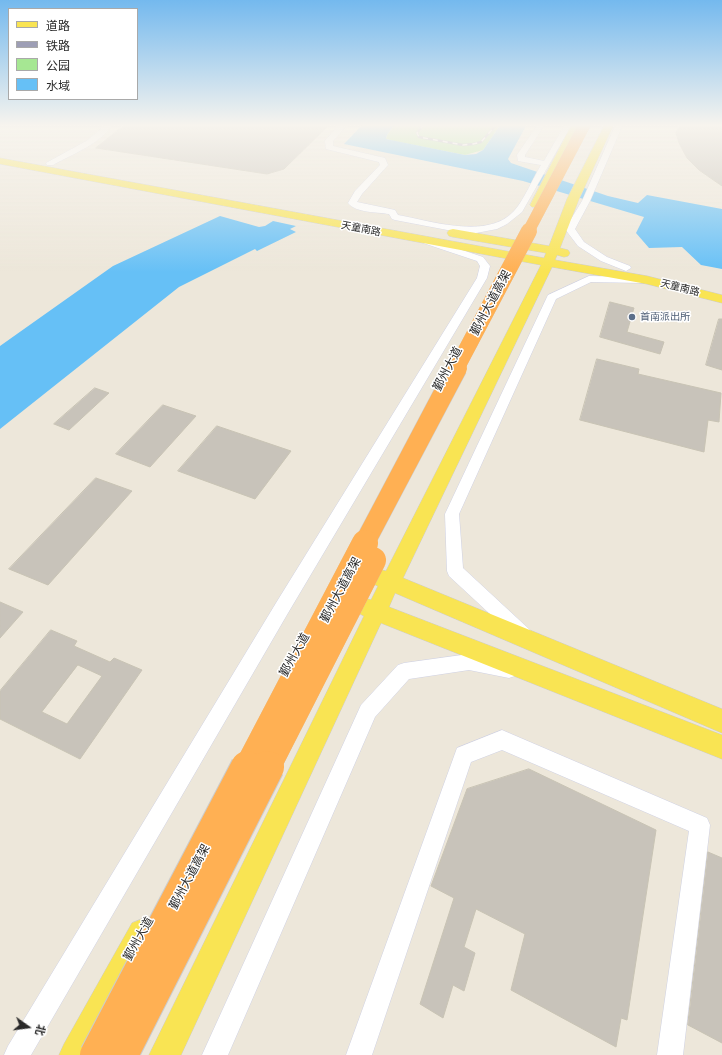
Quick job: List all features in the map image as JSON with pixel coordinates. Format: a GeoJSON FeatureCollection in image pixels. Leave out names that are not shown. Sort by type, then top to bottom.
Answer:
{"type":"FeatureCollection","features":[{"type":"Feature","properties":{"kind":"highway","name":"鄞州大道高架"},"geometry":{"type":"LineString","coordinates":[[96,1055],[559,173]]}},
{"type":"Feature","properties":{"kind":"highway","name":"鄞州大道高架"},"geometry":{"type":"LineString","coordinates":[[122,1055],[570,173]]}},
{"type":"Feature","properties":{"kind":"main road","name":"天童南路"},"geometry":{"type":"LineString","coordinates":[[63,173],[259,208],[326,222],[429,235],[626,268],[722,290]]}},
{"type":"Feature","properties":{"kind":"main road"},"geometry":{"type":"LineString","coordinates":[[106,173],[330,214],[429,235]]}},
{"type":"Feature","properties":{"kind":"main road","name":"鄞州大道"},"geometry":{"type":"LineString","coordinates":[[75,1055],[328,593],[513,249],[545,173]]}},
{"type":"Feature","properties":{"kind":"main road"},"geometry":{"type":"LineString","coordinates":[[165,1055],[376,612],[550,256],[573,199],[586,186],[591,173]]}},
{"type":"Feature","properties":{"kind":"main road","name":"天童南路"},"geometry":{"type":"LineString","coordinates":[[550,256],[722,299]]}},
{"type":"Feature","properties":{"kind":"main road"},"geometry":{"type":"LineString","coordinates":[[344,563],[722,721]]}},
{"type":"Feature","properties":{"kind":"main road"},"geometry":{"type":"LineString","coordinates":[[328,593],[722,747]]}},
{"type":"Feature","properties":{"kind":"street"},"geometry":{"type":"LineString","coordinates":[[377,173],[352,203],[356,206],[392,212],[395,218],[458,229],[484,229]]}},
{"type":"Feature","properties":{"kind":"street"},"geometry":{"type":"LineString","coordinates":[[593,173],[586,186],[586,202],[570,229],[581,244],[604,259],[626,268]]}},
{"type":"Feature","properties":{"kind":"street"},"geometry":{"type":"LineString","coordinates":[[429,235],[496,227],[510,220],[538,189]]}},
{"type":"Feature","properties":{"kind":"street","name":"鄞州大道"},"geometry":{"type":"LineString","coordinates":[[17,1055],[282,608],[482,278],[485,266],[480,260],[429,235]]}},
{"type":"Feature","properties":{"kind":"street"},"geometry":{"type":"LineString","coordinates":[[529,640],[455,571],[452,514],[552,297],[589,279],[647,280]]}},
{"type":"Feature","properties":{"kind":"street"},"geometry":{"type":"LineString","coordinates":[[215,1055],[368,711],[404,671],[469,662],[538,675]]}},
{"type":"Feature","properties":{"kind":"street"},"geometry":{"type":"LineString","coordinates":[[359,1055],[464,755],[502,740],[700,825],[670,1055]]}},
{"type":"Feature","properties":{"kind":"water"},"geometry":{"type":"Polygon","coordinates":[[[485,173],[541,173],[608,196],[638,203],[647,195],[722,209],[722,269],[701,265],[682,247],[649,248],[636,233],[644,217],[523,181],[485,173]]]}},
{"type":"Feature","properties":{"kind":"water"},"geometry":{"type":"Polygon","coordinates":[[[220,216],[259,227],[265,226],[273,221],[296,226],[290,229],[296,232],[257,251],[255,249],[179,287],[0,429],[0,346],[113,266],[220,216]]]}},
{"type":"Feature","properties":{"kind":"building"},"geometry":{"type":"Polygon","coordinates":[[[704,173],[722,173],[722,186],[704,173]]]}},
{"type":"Feature","properties":{"kind":"building"},"geometry":{"type":"Polygon","coordinates":[[[610,302],[634,308],[627,332],[664,342],[660,354],[600,337],[610,302]]]}},
{"type":"Feature","properties":{"kind":"building"},"geometry":{"type":"Polygon","coordinates":[[[719,319],[722,319],[722,370],[706,365],[719,319]]]}},
{"type":"Feature","properties":{"kind":"building"},"geometry":{"type":"Polygon","coordinates":[[[597,359],[639,369],[638,374],[721,393],[719,422],[708,420],[704,452],[580,420],[597,359]]]}},
{"type":"Feature","properties":{"kind":"building"},"geometry":{"type":"Polygon","coordinates":[[[95,388],[109,393],[69,430],[54,424],[95,388]]]}},
{"type":"Feature","properties":{"kind":"building"},"geometry":{"type":"Polygon","coordinates":[[[163,405],[196,416],[150,467],[116,454],[163,405]]]}},
{"type":"Feature","properties":{"kind":"building"},"geometry":{"type":"Polygon","coordinates":[[[217,426],[291,451],[255,499],[178,471],[217,426]]]}},
{"type":"Feature","properties":{"kind":"building"},"geometry":{"type":"Polygon","coordinates":[[[96,478],[132,491],[48,585],[9,569],[96,478]]]}},
{"type":"Feature","properties":{"kind":"building"},"geometry":{"type":"Polygon","coordinates":[[[0,602],[23,612],[0,638],[0,602]]]}},
{"type":"Feature","properties":{"kind":"building"},"geometry":{"type":"Polygon","coordinates":[[[51,630],[77,641],[74,646],[110,662],[114,658],[142,670],[80,759],[0,719],[0,691],[51,630]],[[78,665],[42,712],[67,724],[102,676],[78,665]]]}},
{"type":"Feature","properties":{"kind":"building"},"geometry":{"type":"Polygon","coordinates":[[[529,769],[656,830],[627,1020],[621,1018],[616,1047],[511,990],[525,934],[476,909],[464,947],[475,953],[464,991],[453,985],[443,1018],[420,1004],[454,898],[431,886],[467,789],[529,769]]]}},
{"type":"Feature","properties":{"kind":"building"},"geometry":{"type":"Polygon","coordinates":[[[708,852],[722,858],[722,1043],[688,1025],[708,852]]]}},
{"type":"Feature","properties":{"kind":"place","name":"首南派出所"},"geometry":{"type":"Point","coordinates":[632,317]}}]}
